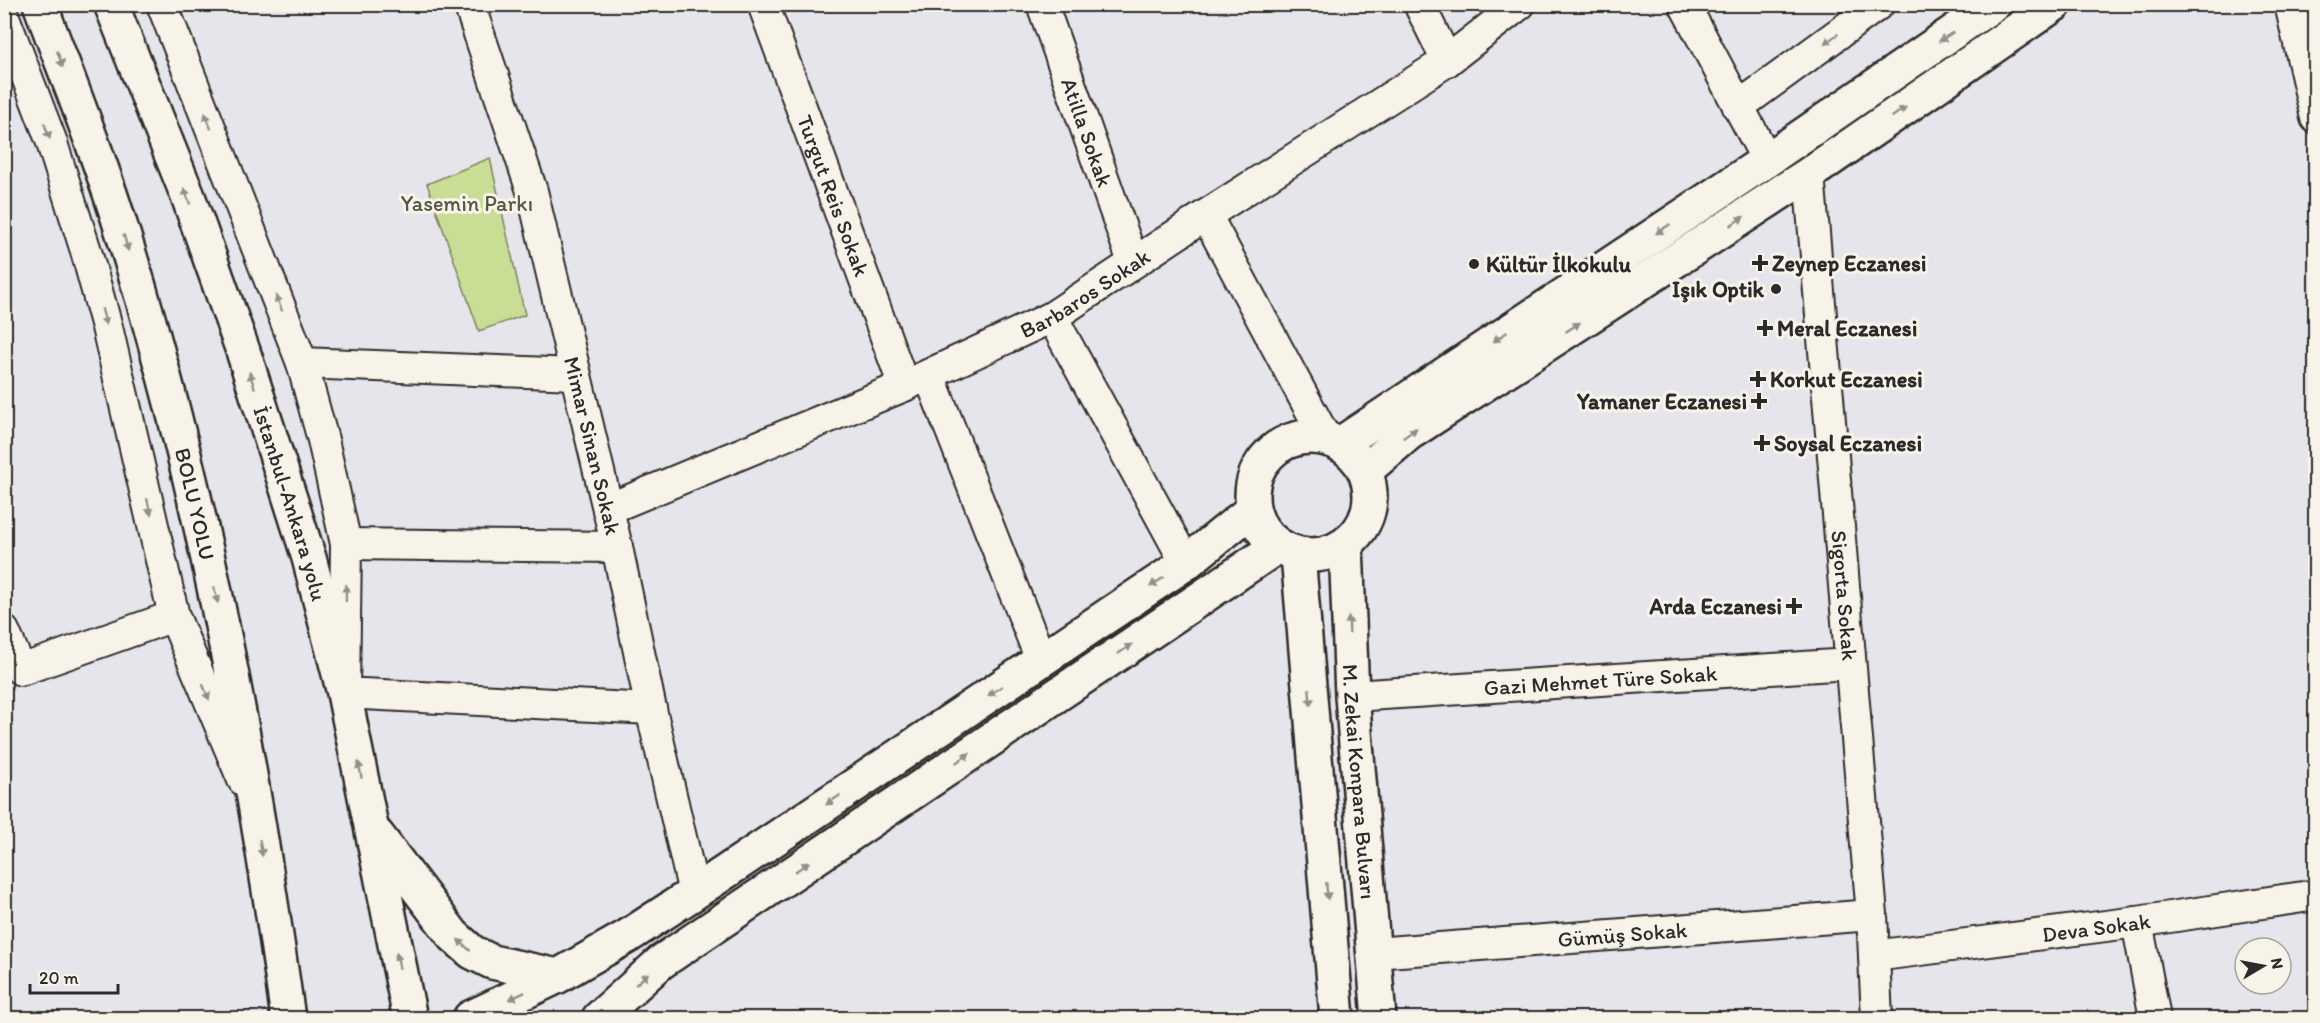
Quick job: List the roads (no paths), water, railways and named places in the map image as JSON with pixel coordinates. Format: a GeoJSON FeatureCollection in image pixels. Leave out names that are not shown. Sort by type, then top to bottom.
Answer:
{"type":"FeatureCollection","features":[{"type":"Feature","properties":{"kind":"main road","name":"BOLU YOLU"},"geometry":{"type":"LineString","coordinates":[[40,4],[124,235],[185,458],[225,635],[288,1018]]}},
{"type":"Feature","properties":{"kind":"main road","name":"İstanbul-Ankara yolu"},"geometry":{"type":"LineString","coordinates":[[111,4],[189,199],[246,362],[309,558],[345,693],[410,1018]]}},
{"type":"Feature","properties":{"kind":"main road"},"geometry":{"type":"LineString","coordinates":[[1333,441],[1767,160],[1994,4]]}},
{"type":"Feature","properties":{"kind":"main road"},"geometry":{"type":"LineString","coordinates":[[1365,471],[1408,434],[1809,174],[2055,4]]}},
{"type":"Feature","properties":{"kind":"main road"},"geometry":{"type":"LineString","coordinates":[[1306,437],[1333,441],[1350,451],[1365,471],[1370,491],[1369,512],[1360,530],[1346,545],[1331,553],[1315,556],[1288,550],[1267,536],[1258,523],[1252,489],[1258,470],[1270,454],[1287,442],[1306,437]]}},
{"type":"Feature","properties":{"kind":"main road"},"geometry":{"type":"LineString","coordinates":[[470,1018],[558,976],[628,936],[1186,563],[1254,509]]}},
{"type":"Feature","properties":{"kind":"main road","name":"M. Zekai Konpara Bulvarı"},"geometry":{"type":"LineString","coordinates":[[1346,545],[1352,696],[1379,1018]]}},
{"type":"Feature","properties":{"kind":"main road"},"geometry":{"type":"LineString","coordinates":[[599,1018],[661,962],[1288,550]]}},
{"type":"Feature","properties":{"kind":"main road","name":"M. Zekai Konpara Bulvarı"},"geometry":{"type":"LineString","coordinates":[[1288,550],[1337,1018]]}},
{"type":"Feature","properties":{"kind":"main road"},"geometry":{"type":"LineString","coordinates":[[372,828],[453,935],[472,952],[492,962],[558,976]]}},
{"type":"Feature","properties":{"kind":"street"},"geometry":{"type":"LineString","coordinates":[[162,4],[302,363],[323,440],[346,544],[345,693],[651,709]]}},
{"type":"Feature","properties":{"kind":"street","name":"Mimar Sinan Sokak"},"geometry":{"type":"LineString","coordinates":[[469,4],[532,191],[617,547],[651,709],[694,892]]}},
{"type":"Feature","properties":{"kind":"street","name":"Turgut Reis Sokak"},"geometry":{"type":"LineString","coordinates":[[764,4],[916,381],[1041,660]]}},
{"type":"Feature","properties":{"kind":"street","name":"Atilla Sokak"},"geometry":{"type":"LineString","coordinates":[[1042,4],[1133,262]]}},
{"type":"Feature","properties":{"kind":"street"},"geometry":{"type":"LineString","coordinates":[[1419,4],[1447,61]]}},
{"type":"Feature","properties":{"kind":"street","name":"Barbaros Sokak"},"geometry":{"type":"LineString","coordinates":[[608,509],[916,381],[1052,317],[1133,262],[1447,61],[1520,4]]}},
{"type":"Feature","properties":{"kind":"street"},"geometry":{"type":"LineString","coordinates":[[1684,4],[1767,160]]}},
{"type":"Feature","properties":{"kind":"street"},"geometry":{"type":"LineString","coordinates":[[1738,107],[1879,4]]}},
{"type":"Feature","properties":{"kind":"street"},"geometry":{"type":"LineString","coordinates":[[2290,4],[2316,118]]}},
{"type":"Feature","properties":{"kind":"street"},"geometry":{"type":"LineString","coordinates":[[4,17],[51,140],[86,251],[107,327],[174,616],[254,806]]}},
{"type":"Feature","properties":{"kind":"street","name":"Sigorta Sokak"},"geometry":{"type":"LineString","coordinates":[[1809,174],[1872,915],[1877,1018]]}},
{"type":"Feature","properties":{"kind":"street"},"geometry":{"type":"LineString","coordinates":[[1206,215],[1333,441]]}},
{"type":"Feature","properties":{"kind":"street"},"geometry":{"type":"LineString","coordinates":[[1052,317],[1186,563]]}},
{"type":"Feature","properties":{"kind":"street"},"geometry":{"type":"LineString","coordinates":[[302,363],[575,374]]}},
{"type":"Feature","properties":{"kind":"street"},"geometry":{"type":"LineString","coordinates":[[346,544],[617,547]]}},
{"type":"Feature","properties":{"kind":"street"},"geometry":{"type":"LineString","coordinates":[[4,631],[21,670],[174,616]]}},
{"type":"Feature","properties":{"kind":"street","name":"Gazi Mehmet Türe Sokak"},"geometry":{"type":"LineString","coordinates":[[1352,696],[1850,664]]}},
{"type":"Feature","properties":{"kind":"street","name":"Deva Sokak"},"geometry":{"type":"LineString","coordinates":[[1874,956],[2137,922],[2316,895]]}},
{"type":"Feature","properties":{"kind":"street","name":"Gümüş Sokak"},"geometry":{"type":"LineString","coordinates":[[1374,952],[1872,915]]}},
{"type":"Feature","properties":{"kind":"street"},"geometry":{"type":"LineString","coordinates":[[2137,922],[2155,1018]]}},
{"type":"Feature","properties":{"kind":"place","name":"Zeynep Eczanesi"},"geometry":{"type":"Point","coordinates":[1760,263]}},
{"type":"Feature","properties":{"kind":"place","name":"Kültür İlkokulu"},"geometry":{"type":"Point","coordinates":[1474,264]}},
{"type":"Feature","properties":{"kind":"place","name":"Işık Optik"},"geometry":{"type":"Point","coordinates":[1776,289]}},
{"type":"Feature","properties":{"kind":"place","name":"Meral Eczanesi"},"geometry":{"type":"Point","coordinates":[1765,328]}},
{"type":"Feature","properties":{"kind":"place","name":"Korkut Eczanesi"},"geometry":{"type":"Point","coordinates":[1758,379]}},
{"type":"Feature","properties":{"kind":"place","name":"Yamaner Eczanesi"},"geometry":{"type":"Point","coordinates":[1759,401]}},
{"type":"Feature","properties":{"kind":"place","name":"Soysal Eczanesi"},"geometry":{"type":"Point","coordinates":[1762,443]}},
{"type":"Feature","properties":{"kind":"place","name":"Arda Eczanesi"},"geometry":{"type":"Point","coordinates":[1794,606]}},
{"type":"Feature","properties":{"kind":"park label","name":"Yasemin Parkı"},"geometry":{"type":"Point","coordinates":[467,203]}}]}
